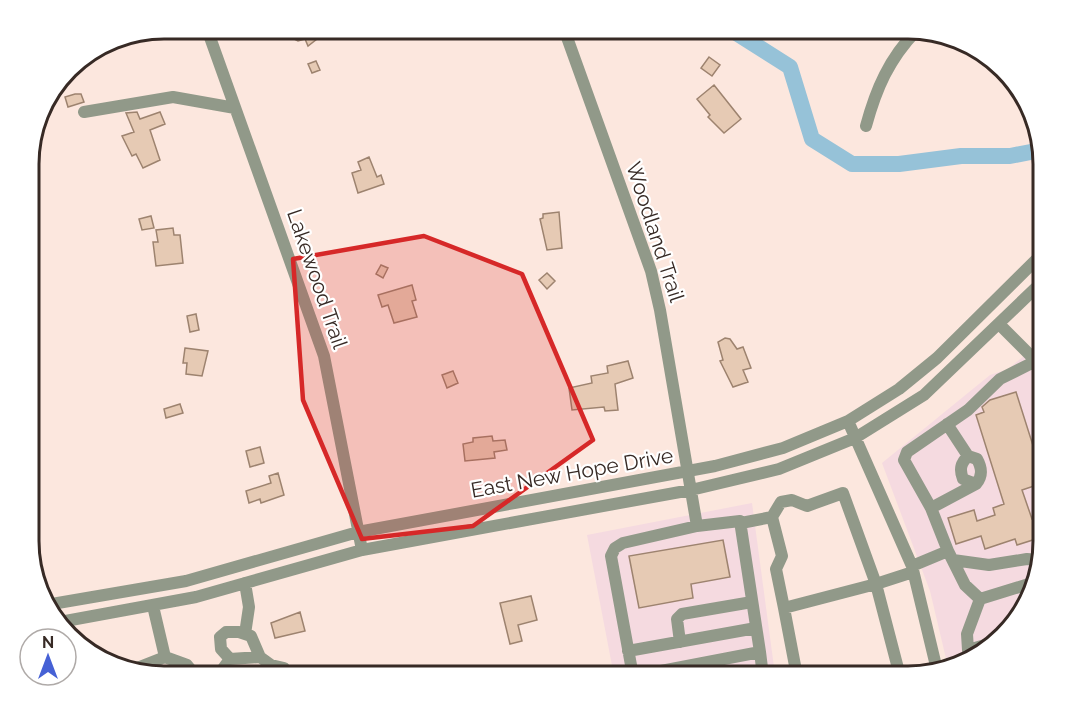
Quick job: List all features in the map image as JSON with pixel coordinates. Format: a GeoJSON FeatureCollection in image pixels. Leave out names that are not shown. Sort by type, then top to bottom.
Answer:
{"type":"FeatureCollection","features":[{"type":"Feature","properties":{"kind":"street","name":"Lakewood Trail"},"geometry":{"type":"LineString","coordinates":[[211,39],[324,356],[362,550]]}},
{"type":"Feature","properties":{"kind":"street","name":"Woodland Trail"},"geometry":{"type":"LineString","coordinates":[[568,39],[651,271],[660,310],[697,526]]}},
{"type":"Feature","properties":{"kind":"street"},"geometry":{"type":"LineString","coordinates":[[866,126],[875,93],[890,61],[909,39]]}},
{"type":"Feature","properties":{"kind":"street"},"geometry":{"type":"LineString","coordinates":[[84,112],[173,97],[235,108]]}},
{"type":"Feature","properties":{"kind":"street","name":"East New Hope Drive"},"geometry":{"type":"LineString","coordinates":[[56,603],[186,581],[358,532],[688,471],[765,454],[848,421],[899,389],[937,358],[1033,263]]}},
{"type":"Feature","properties":{"kind":"street","name":"East New Hope Drive"},"geometry":{"type":"LineString","coordinates":[[68,621],[153,606],[362,550],[691,490],[779,469],[855,438],[924,395],[1033,291]]}},
{"type":"Feature","properties":{"kind":"street"},"geometry":{"type":"LineString","coordinates":[[999,324],[1033,358]]}},
{"type":"Feature","properties":{"kind":"street"},"geometry":{"type":"LineString","coordinates":[[980,600],[965,585],[931,508],[904,460],[906,452],[968,410],[1000,379],[1033,362]]}},
{"type":"Feature","properties":{"kind":"street"},"geometry":{"type":"LineString","coordinates":[[848,421],[913,569],[935,663]]}},
{"type":"Feature","properties":{"kind":"street"},"geometry":{"type":"LineString","coordinates":[[931,508],[976,484],[980,477],[981,465],[977,459],[968,456],[947,424]]}},
{"type":"Feature","properties":{"kind":"street"},"geometry":{"type":"LineString","coordinates":[[968,456],[960,467],[961,473],[963,479],[976,484]]}},
{"type":"Feature","properties":{"kind":"street"},"geometry":{"type":"LineString","coordinates":[[795,666],[776,569],[782,556],[772,517],[781,502],[792,500],[807,506],[843,493],[876,584],[897,666]]}},
{"type":"Feature","properties":{"kind":"street"},"geometry":{"type":"LineString","coordinates":[[632,666],[611,556],[615,548],[623,543],[697,526],[740,521],[741,523],[772,517]]}},
{"type":"Feature","properties":{"kind":"street"},"geometry":{"type":"LineString","coordinates":[[741,523],[762,666]]}},
{"type":"Feature","properties":{"kind":"street"},"geometry":{"type":"LineString","coordinates":[[784,608],[876,584],[950,555],[989,565],[1032,559]]}},
{"type":"Feature","properties":{"kind":"street"},"geometry":{"type":"LineString","coordinates":[[245,583],[249,607],[245,634]]}},
{"type":"Feature","properties":{"kind":"street"},"geometry":{"type":"LineString","coordinates":[[980,600],[1024,586]]}},
{"type":"Feature","properties":{"kind":"street"},"geometry":{"type":"LineString","coordinates":[[968,650],[967,634],[980,600]]}},
{"type":"Feature","properties":{"kind":"street"},"geometry":{"type":"LineString","coordinates":[[680,642],[677,619],[682,614],[752,602]]}},
{"type":"Feature","properties":{"kind":"street"},"geometry":{"type":"LineString","coordinates":[[153,606],[165,657]]}},
{"type":"Feature","properties":{"kind":"street"},"geometry":{"type":"LineString","coordinates":[[628,651],[756,628]]}},
{"type":"Feature","properties":{"kind":"street"},"geometry":{"type":"LineString","coordinates":[[230,659],[221,649],[220,637],[226,632],[251,636],[260,657],[275,666]]}},
{"type":"Feature","properties":{"kind":"street"},"geometry":{"type":"LineString","coordinates":[[686,666],[760,652]]}},
{"type":"Feature","properties":{"kind":"street"},"geometry":{"type":"LineString","coordinates":[[145,665],[165,657],[188,666]]}},
{"type":"Feature","properties":{"kind":"street"},"geometry":{"type":"LineString","coordinates":[[230,659],[260,657]]}},
{"type":"Feature","properties":{"kind":"street"},"geometry":{"type":"LineString","coordinates":[[225,666],[230,659]]}},
{"type":"Feature","properties":{"kind":"highlighted area"},"geometry":{"type":"Polygon","coordinates":[[[424,236],[522,274],[593,440],[473,526],[362,539],[303,400],[293,259],[424,236]]]}},
{"type":"Feature","properties":{"kind":"shaded area"},"geometry":{"type":"Polygon","coordinates":[[[1031,350],[1033,351],[1033,549],[1031,565],[1020,596],[1007,617],[984,640],[946,660],[930,591],[882,463],[990,375],[1008,369],[1031,350]]]}},
{"type":"Feature","properties":{"kind":"shaded area"},"geometry":{"type":"Polygon","coordinates":[[[752,503],[774,666],[612,666],[587,535],[752,503]]]}},
{"type":"Feature","properties":{"kind":"building"},"geometry":{"type":"Polygon","coordinates":[[[305,39],[317,39],[308,46],[305,39]]]}},
{"type":"Feature","properties":{"kind":"building"},"geometry":{"type":"Polygon","coordinates":[[[709,57],[720,65],[712,76],[701,68],[709,57]]]}},
{"type":"Feature","properties":{"kind":"building"},"geometry":{"type":"Polygon","coordinates":[[[316,61],[320,70],[312,73],[308,64],[316,61]]]}},
{"type":"Feature","properties":{"kind":"building"},"geometry":{"type":"Polygon","coordinates":[[[714,85],[741,119],[724,133],[708,117],[710,115],[697,99],[714,85]]]}},
{"type":"Feature","properties":{"kind":"building"},"geometry":{"type":"Polygon","coordinates":[[[81,94],[84,102],[68,107],[65,97],[81,94]]]}},
{"type":"Feature","properties":{"kind":"building"},"geometry":{"type":"Polygon","coordinates":[[[137,112],[140,119],[160,112],[165,124],[150,130],[160,160],[143,168],[136,154],[132,156],[122,136],[134,132],[126,113],[137,112]]]}},
{"type":"Feature","properties":{"kind":"building"},"geometry":{"type":"Polygon","coordinates":[[[369,157],[377,177],[381,175],[384,184],[358,193],[352,173],[361,170],[358,162],[369,157]]]}},
{"type":"Feature","properties":{"kind":"building"},"geometry":{"type":"Polygon","coordinates":[[[559,212],[562,248],[547,250],[540,219],[543,218],[543,214],[559,212]]]}},
{"type":"Feature","properties":{"kind":"building"},"geometry":{"type":"Polygon","coordinates":[[[151,216],[154,228],[142,230],[139,219],[151,216]]]}},
{"type":"Feature","properties":{"kind":"building"},"geometry":{"type":"Polygon","coordinates":[[[173,228],[174,235],[180,235],[183,263],[156,266],[153,242],[158,242],[156,230],[173,228]]]}},
{"type":"Feature","properties":{"kind":"building"},"geometry":{"type":"Polygon","coordinates":[[[381,265],[388,268],[383,278],[376,274],[381,265]]]}},
{"type":"Feature","properties":{"kind":"building"},"geometry":{"type":"Polygon","coordinates":[[[547,273],[555,281],[547,289],[539,280],[547,273]]]}},
{"type":"Feature","properties":{"kind":"building"},"geometry":{"type":"Polygon","coordinates":[[[412,285],[416,300],[412,301],[417,317],[394,323],[388,305],[382,307],[378,295],[412,285]]]}},
{"type":"Feature","properties":{"kind":"building"},"geometry":{"type":"Polygon","coordinates":[[[196,314],[199,330],[190,332],[187,316],[196,314]]]}},
{"type":"Feature","properties":{"kind":"building"},"geometry":{"type":"Polygon","coordinates":[[[725,338],[730,339],[737,349],[743,347],[751,368],[743,370],[748,382],[733,387],[720,361],[723,360],[718,342],[725,338]]]}},
{"type":"Feature","properties":{"kind":"building"},"geometry":{"type":"Polygon","coordinates":[[[185,348],[208,351],[202,376],[186,374],[187,363],[183,363],[185,348]]]}},
{"type":"Feature","properties":{"kind":"building"},"geometry":{"type":"Polygon","coordinates":[[[628,361],[633,378],[615,384],[618,410],[605,411],[604,407],[572,410],[569,388],[592,383],[591,376],[608,373],[607,366],[628,361]]]}},
{"type":"Feature","properties":{"kind":"building"},"geometry":{"type":"Polygon","coordinates":[[[453,371],[458,383],[447,388],[442,375],[453,371]]]}},
{"type":"Feature","properties":{"kind":"building"},"geometry":{"type":"Polygon","coordinates":[[[1016,392],[1033,446],[1033,486],[1022,490],[1033,519],[1033,540],[1017,545],[1015,539],[985,549],[981,536],[956,544],[948,518],[974,510],[977,521],[995,515],[993,508],[1004,504],[976,415],[984,412],[982,407],[990,400],[1016,392]]]}},
{"type":"Feature","properties":{"kind":"building"},"geometry":{"type":"Polygon","coordinates":[[[180,404],[183,413],[166,418],[164,409],[180,404]]]}},
{"type":"Feature","properties":{"kind":"building"},"geometry":{"type":"Polygon","coordinates":[[[492,436],[493,441],[505,440],[507,450],[494,452],[495,458],[465,461],[463,444],[473,442],[473,438],[492,436]]]}},
{"type":"Feature","properties":{"kind":"building"},"geometry":{"type":"Polygon","coordinates":[[[260,447],[264,463],[250,467],[246,451],[260,447]]]}},
{"type":"Feature","properties":{"kind":"building"},"geometry":{"type":"Polygon","coordinates":[[[278,473],[284,495],[261,503],[260,499],[249,503],[246,491],[271,483],[269,476],[278,473]]]}},
{"type":"Feature","properties":{"kind":"building"},"geometry":{"type":"Polygon","coordinates":[[[723,540],[730,577],[691,584],[693,598],[639,608],[629,556],[723,540]]]}},
{"type":"Feature","properties":{"kind":"building"},"geometry":{"type":"Polygon","coordinates":[[[531,596],[537,620],[518,625],[522,641],[510,644],[500,603],[531,596]]]}},
{"type":"Feature","properties":{"kind":"building"},"geometry":{"type":"Polygon","coordinates":[[[300,612],[305,631],[275,638],[271,623],[300,612]]]}},
{"type":"Feature","properties":{"kind":"waterway"},"geometry":{"type":"LineString","coordinates":[[746,39],[790,67],[812,139],[852,164],[899,164],[961,156],[1010,156],[1032,152]]}}]}
